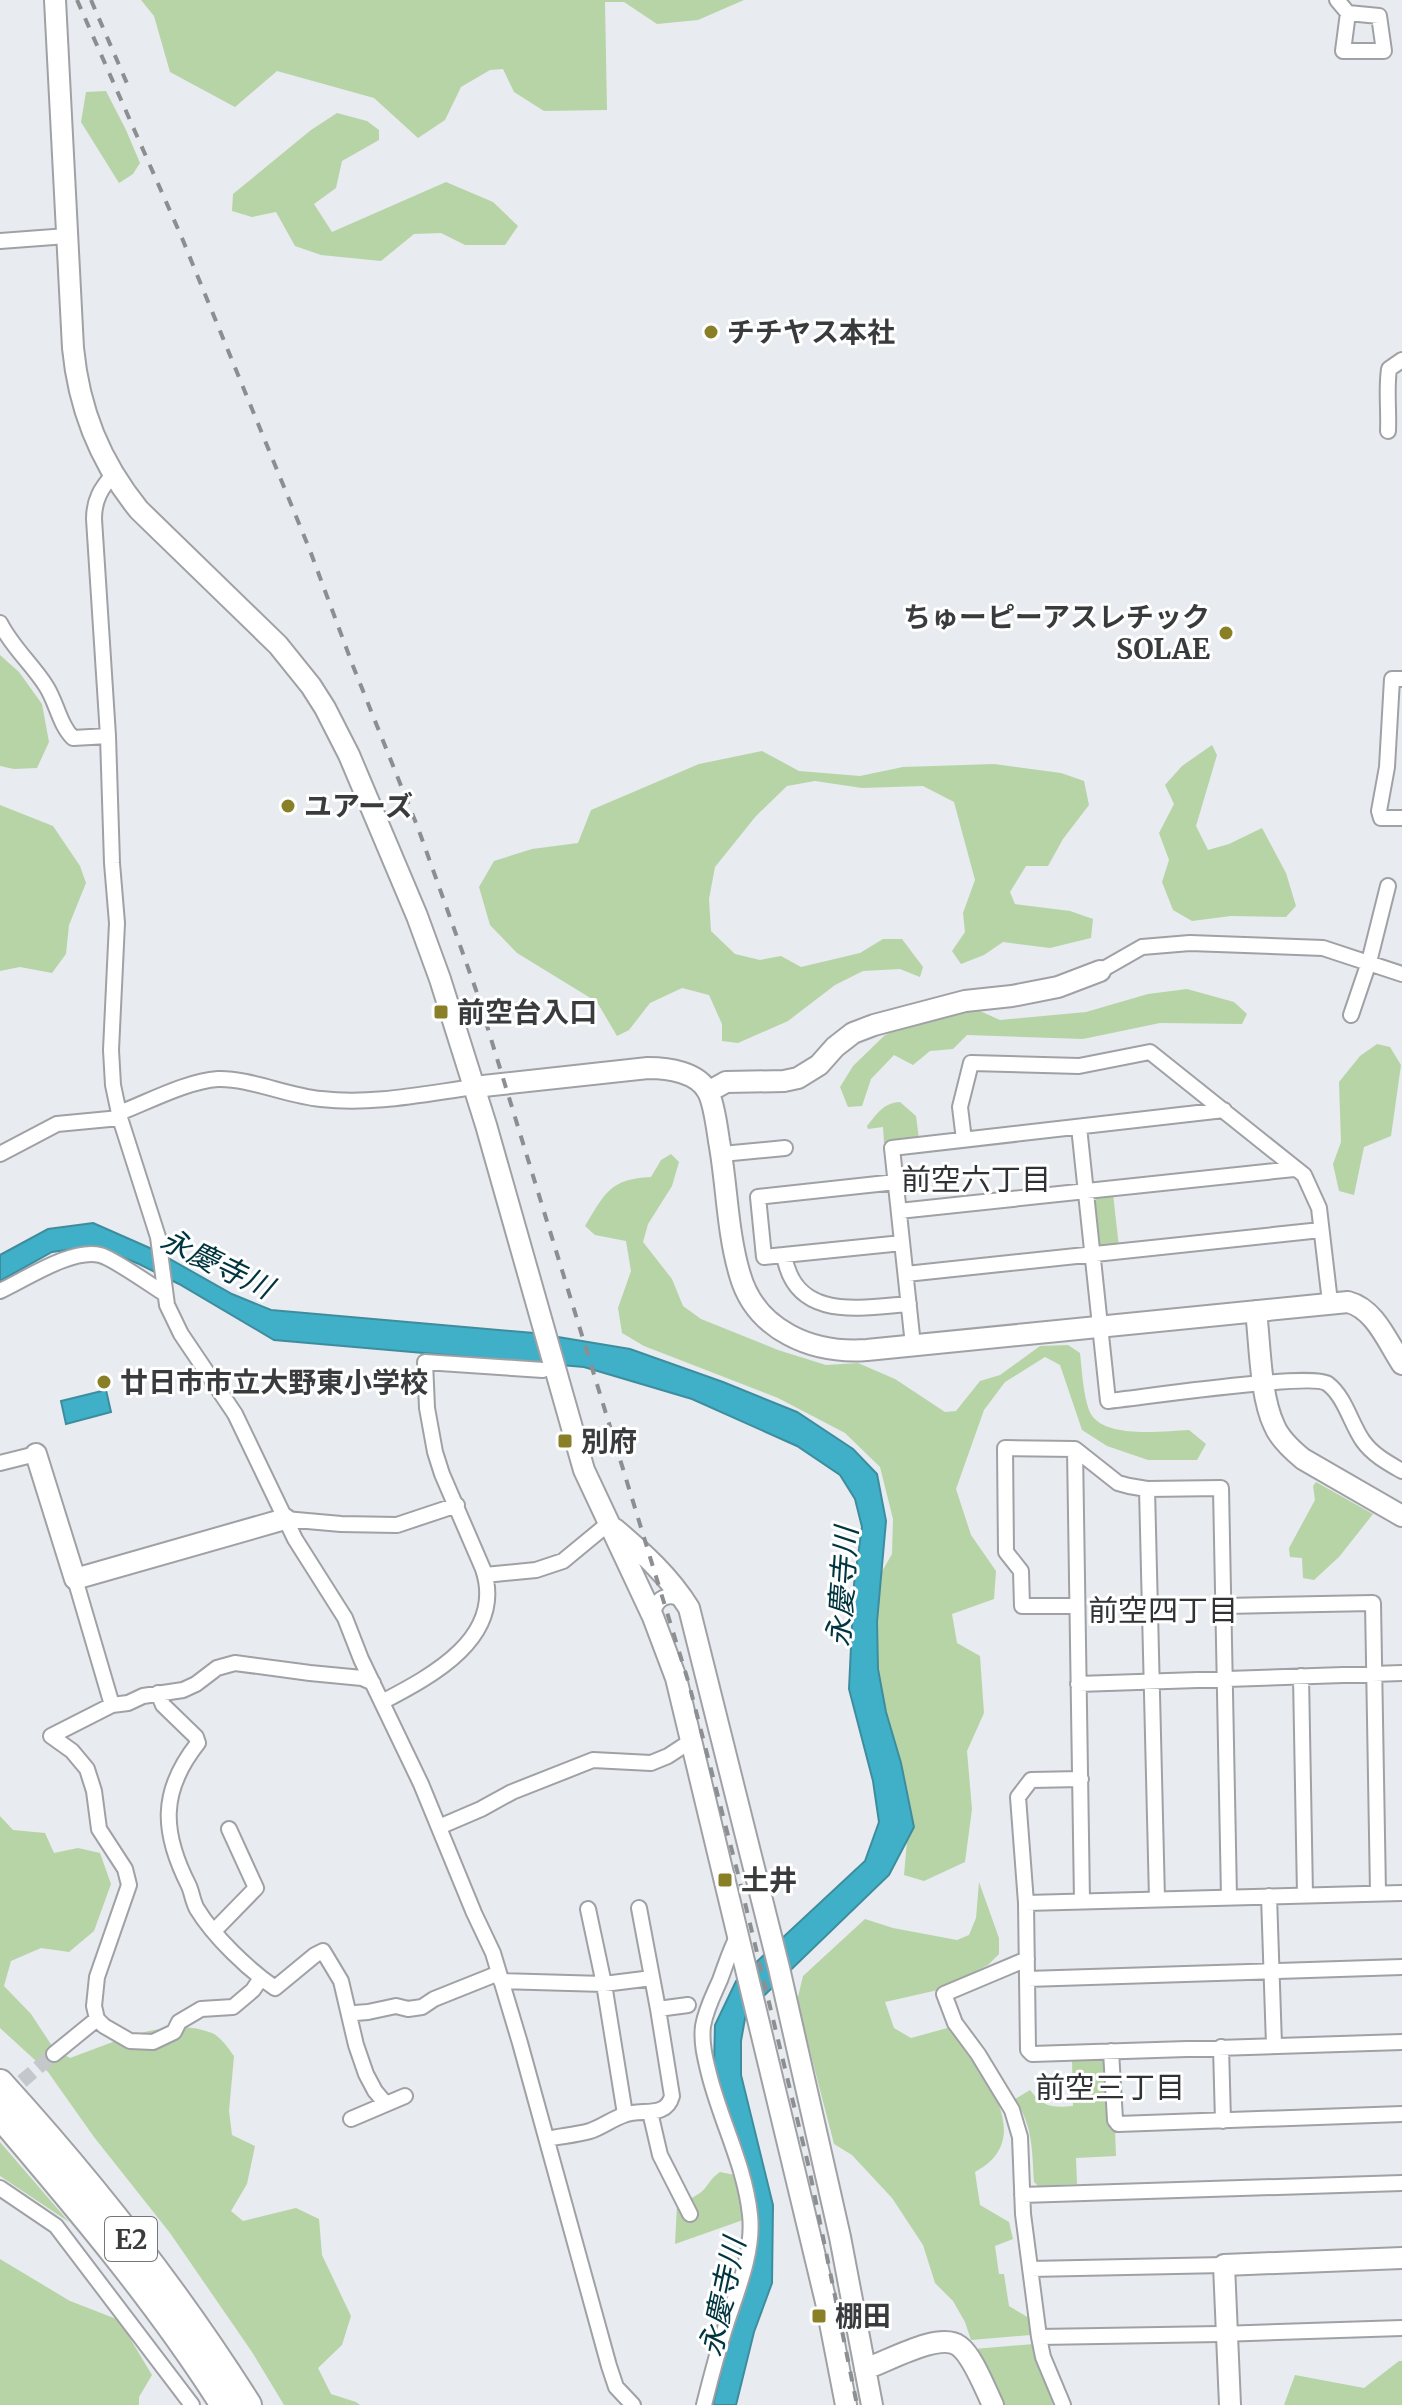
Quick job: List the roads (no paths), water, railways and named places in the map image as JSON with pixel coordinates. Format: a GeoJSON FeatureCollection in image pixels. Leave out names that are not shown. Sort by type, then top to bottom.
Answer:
{"type":"FeatureCollection","features":[{"type":"Feature","properties":{"kind":"highway","name":"E2"},"geometry":{"type":"LineString","coordinates":[[0,2083],[78,2173],[165,2283],[248,2405]]}},
{"type":"Feature","properties":{"kind":"highway","name":"E2"},"geometry":{"type":"LineString","coordinates":[[0,2115],[137,2281],[224,2405]]}},
{"type":"Feature","properties":{"kind":"street"},"geometry":{"type":"LineString","coordinates":[[55,0],[73,348],[79,392],[92,435],[113,475],[139,510],[278,645],[311,686],[349,755],[417,916],[474,1087],[544,1326],[550,1372],[584,1470],[653,1617],[676,1678],[826,2302],[846,2405]]}},
{"type":"Feature","properties":{"kind":"street"},"geometry":{"type":"LineString","coordinates":[[1337,0],[1348,13]]}},
{"type":"Feature","properties":{"kind":"street"},"geometry":{"type":"LineString","coordinates":[[0,241],[67,236]]}},
{"type":"Feature","properties":{"kind":"street"},"geometry":{"type":"LineString","coordinates":[[1388,431],[1385,393],[1389,369],[1402,360]]}},
{"type":"Feature","properties":{"kind":"street"},"geometry":{"type":"LineString","coordinates":[[113,475],[99,491],[94,519],[118,933],[111,1068],[120,1116],[156,1229],[165,1292],[173,1320],[235,1414],[285,1519],[319,1580],[345,1618],[493,1953],[609,2366],[616,2387],[633,2405]]}},
{"type":"Feature","properties":{"kind":"street"},"geometry":{"type":"LineString","coordinates":[[0,623],[7,638],[49,691],[68,733],[73,738],[108,736]]}},
{"type":"Feature","properties":{"kind":"street"},"geometry":{"type":"LineString","coordinates":[[1402,679],[1392,679],[1395,767],[1379,811],[1381,818],[1402,818]]}},
{"type":"Feature","properties":{"kind":"street"},"geometry":{"type":"LineString","coordinates":[[1351,1015],[1369,962],[1388,886]]}},
{"type":"Feature","properties":{"kind":"street"},"geometry":{"type":"LineString","coordinates":[[708,1092],[726,1082],[798,1078],[819,1065],[853,1033],[874,1025],[965,1001],[1058,987],[1100,971],[1142,947],[1190,943],[1323,948],[1402,974]]}},
{"type":"Feature","properties":{"kind":"street"},"geometry":{"type":"LineString","coordinates":[[964,1140],[960,1107],[971,1063],[1079,1066],[1150,1052],[1304,1175],[1319,1208],[1330,1302]]}},
{"type":"Feature","properties":{"kind":"street"},"geometry":{"type":"LineString","coordinates":[[0,1154],[57,1124],[120,1116],[191,1085],[218,1079],[245,1082],[295,1096],[343,1101],[390,1098],[531,1079],[660,1068],[681,1073],[701,1084],[708,1092],[722,1154],[740,1275],[750,1296],[762,1313],[786,1333],[819,1348],[844,1352],[1348,1302],[1360,1305],[1369,1313],[1402,1364]]}},
{"type":"Feature","properties":{"kind":"street"},"geometry":{"type":"LineString","coordinates":[[913,1345],[892,1148],[1224,1110]]}},
{"type":"Feature","properties":{"kind":"street"},"geometry":{"type":"LineString","coordinates":[[1079,1127],[1108,1401],[1265,1383],[1323,1381],[1340,1399],[1364,1443],[1380,1458],[1402,1471]]}},
{"type":"Feature","properties":{"kind":"street"},"geometry":{"type":"LineString","coordinates":[[722,1154],[785,1148]]}},
{"type":"Feature","properties":{"kind":"street"},"geometry":{"type":"LineString","coordinates":[[899,1211],[1294,1169]]}},
{"type":"Feature","properties":{"kind":"street"},"geometry":{"type":"LineString","coordinates":[[896,1182],[758,1197],[764,1257],[902,1243]]}},
{"type":"Feature","properties":{"kind":"street"},"geometry":{"type":"LineString","coordinates":[[906,1274],[1321,1230]]}},
{"type":"Feature","properties":{"kind":"street"},"geometry":{"type":"LineString","coordinates":[[0,1291],[83,1254],[102,1255],[165,1292]]}},
{"type":"Feature","properties":{"kind":"street"},"geometry":{"type":"LineString","coordinates":[[784,1255],[787,1272],[793,1282],[801,1291],[823,1304],[847,1309],[909,1304]]}},
{"type":"Feature","properties":{"kind":"street"},"geometry":{"type":"LineString","coordinates":[[1256,1311],[1267,1406],[1275,1428],[1293,1451],[1316,1467],[1402,1516]]}},
{"type":"Feature","properties":{"kind":"street"},"geometry":{"type":"LineString","coordinates":[[382,1702],[417,1684],[456,1656],[476,1632],[487,1600],[485,1575],[442,1474],[430,1430],[425,1362],[550,1372]]}},
{"type":"Feature","properties":{"kind":"street"},"geometry":{"type":"LineString","coordinates":[[1077,1606],[1022,1606],[1021,1571],[1006,1552],[1005,1448],[1075,1449],[1118,1483],[1147,1489],[1221,1488],[1229,1897]]}},
{"type":"Feature","properties":{"kind":"street"},"geometry":{"type":"LineString","coordinates":[[1075,1449],[1082,1901]]}},
{"type":"Feature","properties":{"kind":"street"},"geometry":{"type":"LineString","coordinates":[[0,1463],[36,1454],[112,1705]]}},
{"type":"Feature","properties":{"kind":"street"},"geometry":{"type":"LineString","coordinates":[[1147,1489],[1157,1899]]}},
{"type":"Feature","properties":{"kind":"street"},"geometry":{"type":"LineString","coordinates":[[75,1579],[285,1519],[397,1525],[457,1505]]}},
{"type":"Feature","properties":{"kind":"street"},"geometry":{"type":"LineString","coordinates":[[485,1575],[536,1570],[563,1561],[609,1523]]}},
{"type":"Feature","properties":{"kind":"street"},"geometry":{"type":"LineString","coordinates":[[609,1523],[661,1570],[689,1608],[779,1968],[840,2237],[872,2405]]}},
{"type":"Feature","properties":{"kind":"street"},"geometry":{"type":"LineString","coordinates":[[653,1617],[654,1607],[664,1597],[671,1595],[678,1597],[689,1608]]}},
{"type":"Feature","properties":{"kind":"street"},"geometry":{"type":"LineString","coordinates":[[1225,1606],[1373,1603],[1378,1893]]}},
{"type":"Feature","properties":{"kind":"street"},"geometry":{"type":"LineString","coordinates":[[261,1978],[253,1990],[233,2007],[201,2009],[179,2022],[174,2032],[153,2042],[130,2041],[97,2019],[94,2006],[97,1977],[129,1885],[125,1869],[99,1829],[94,1791],[87,1769],[72,1751],[51,1736],[112,1705],[183,1690],[217,1668],[235,1663],[362,1678],[373,1683]]}},
{"type":"Feature","properties":{"kind":"street"},"geometry":{"type":"LineString","coordinates":[[1078,1684],[1402,1673]]}},
{"type":"Feature","properties":{"kind":"street"},"geometry":{"type":"LineString","coordinates":[[1301,1676],[1305,1895]]}},
{"type":"Feature","properties":{"kind":"street"},"geometry":{"type":"LineString","coordinates":[[158,1693],[163,1705],[196,1737],[198,1743],[182,1766],[168,1813],[168,1832],[196,1907],[214,1931],[275,1988],[323,1951],[341,1981],[366,2074],[386,2104]]}},
{"type":"Feature","properties":{"kind":"street"},"geometry":{"type":"LineString","coordinates":[[439,1827],[512,1792],[593,1760],[651,1763],[691,1741]]}},
{"type":"Feature","properties":{"kind":"street"},"geometry":{"type":"LineString","coordinates":[[1081,1779],[1031,1780],[1018,1797],[1026,1903],[1028,2050],[1032,2054],[1402,2042]]}},
{"type":"Feature","properties":{"kind":"street"},"geometry":{"type":"LineString","coordinates":[[214,1931],[256,1888],[229,1829]]}},
{"type":"Feature","properties":{"kind":"street"},"geometry":{"type":"LineString","coordinates":[[1026,1903],[1402,1893]]}},
{"type":"Feature","properties":{"kind":"street"},"geometry":{"type":"LineString","coordinates":[[1269,1896],[1274,2045]]}},
{"type":"Feature","properties":{"kind":"street"},"geometry":{"type":"LineString","coordinates":[[547,2139],[589,2131],[625,2114],[650,2112],[670,2105],[672,2096],[639,1908]]}},
{"type":"Feature","properties":{"kind":"street"},"geometry":{"type":"LineString","coordinates":[[588,1909],[604,1984],[625,2114]]}},
{"type":"Feature","properties":{"kind":"street"},"geometry":{"type":"LineString","coordinates":[[704,2405],[747,2251],[751,2217],[741,2169],[719,2111],[704,2051],[703,2029],[710,1998],[738,1935]]}},
{"type":"Feature","properties":{"kind":"street"},"geometry":{"type":"LineString","coordinates":[[1027,1959],[944,1994],[955,2023],[1012,2110],[1020,2137],[1022,2195],[1039,2337],[1043,2357],[1063,2405]]}},
{"type":"Feature","properties":{"kind":"street"},"geometry":{"type":"LineString","coordinates":[[1027,1979],[1402,1967]]}},
{"type":"Feature","properties":{"kind":"street"},"geometry":{"type":"LineString","coordinates":[[355,2013],[396,2006],[408,2009],[422,2007],[434,1999],[500,1977],[604,1984],[652,1978]]}},
{"type":"Feature","properties":{"kind":"street"},"geometry":{"type":"LineString","coordinates":[[658,2009],[688,2005]]}},
{"type":"Feature","properties":{"kind":"street"},"geometry":{"type":"LineString","coordinates":[[54,2054],[97,2019]]}},
{"type":"Feature","properties":{"kind":"street"},"geometry":{"type":"LineString","coordinates":[[1221,2047],[1223,2121]]}},
{"type":"Feature","properties":{"kind":"street"},"geometry":{"type":"LineString","coordinates":[[1111,2051],[1115,2120],[1118,2124],[1402,2114]]}},
{"type":"Feature","properties":{"kind":"street"},"geometry":{"type":"LineString","coordinates":[[351,2119],[405,2096]]}},
{"type":"Feature","properties":{"kind":"street"},"geometry":{"type":"LineString","coordinates":[[650,2112],[660,2155],[690,2214]]}},
{"type":"Feature","properties":{"kind":"street"},"geometry":{"type":"LineString","coordinates":[[1022,2195],[1402,2183]]}},
{"type":"Feature","properties":{"kind":"street"},"geometry":{"type":"LineString","coordinates":[[0,2188],[56,2226],[192,2405]]}},
{"type":"Feature","properties":{"kind":"street"},"geometry":{"type":"LineString","coordinates":[[1030,2269],[1402,2258]]}},
{"type":"Feature","properties":{"kind":"street"},"geometry":{"type":"LineString","coordinates":[[1224,2265],[1230,2405]]}},
{"type":"Feature","properties":{"kind":"street"},"geometry":{"type":"LineString","coordinates":[[1039,2337],[1402,2328]]}},
{"type":"Feature","properties":{"kind":"street"},"geometry":{"type":"LineString","coordinates":[[865,2369],[930,2343],[944,2341],[958,2344],[968,2356],[993,2405]]}},
{"type":"Feature","properties":{"kind":"water"},"geometry":{"type":"Polygon","coordinates":[[[93,1223],[152,1249],[232,1294],[271,1310],[534,1333],[630,1349],[797,1412],[853,1449],[877,1474],[886,1521],[877,1622],[878,1669],[914,1827],[889,1875],[746,2013],[741,2041],[741,2075],[773,2205],[772,2283],[754,2332],[736,2405],[713,2405],[734,2317],[751,2269],[756,2207],[714,2066],[715,2025],[736,1981],[865,1861],[879,1822],[873,1781],[849,1689],[854,1584],[862,1527],[855,1499],[840,1475],[797,1446],[692,1399],[584,1367],[274,1340],[179,1284],[95,1246],[52,1252],[0,1281],[0,1255],[48,1229],[93,1223]]]}},
{"type":"Feature","properties":{"kind":"water"},"geometry":{"type":"Polygon","coordinates":[[[106,1390],[111,1412],[66,1424],[61,1401],[106,1390]]]}},
{"type":"Feature","properties":{"kind":"tunnel"},"geometry":{"type":"LineString","coordinates":[[6,2095],[54,2054]]}},
{"type":"Feature","properties":{"kind":"railway"},"geometry":{"type":"LineString","coordinates":[[77,0],[182,238],[309,548],[418,828],[476,990],[689,1684],[809,2168],[857,2405]]}},
{"type":"Feature","properties":{"kind":"railway"},"geometry":{"type":"LineString","coordinates":[[91,0],[129,88]]}},
{"type":"Feature","properties":{"kind":"place","name":"チチヤス本社"},"geometry":{"type":"Point","coordinates":[711,332]}},
{"type":"Feature","properties":{"kind":"place","name":"ちゅーピーアスレチック SOLAE"},"geometry":{"type":"Point","coordinates":[1226,633]}},
{"type":"Feature","properties":{"kind":"place","name":"ユアーズ"},"geometry":{"type":"Point","coordinates":[288,806]}},
{"type":"Feature","properties":{"kind":"place","name":"前空台入口"},"geometry":{"type":"Point","coordinates":[441,1012]}},
{"type":"Feature","properties":{"kind":"place","name":"廿日市市立大野東小学校"},"geometry":{"type":"Point","coordinates":[104,1382]}},
{"type":"Feature","properties":{"kind":"place","name":"別府"},"geometry":{"type":"Point","coordinates":[565,1441]}},
{"type":"Feature","properties":{"kind":"place","name":"土井"},"geometry":{"type":"Point","coordinates":[725,1880]}},
{"type":"Feature","properties":{"kind":"place","name":"棚田"},"geometry":{"type":"Point","coordinates":[819,2316]}},
{"type":"Feature","properties":{"kind":"district","name":"前空六丁目"},"geometry":{"type":"Point","coordinates":[976,1179]}},
{"type":"Feature","properties":{"kind":"district","name":"前空四丁目"},"geometry":{"type":"Point","coordinates":[1163,1610]}},
{"type":"Feature","properties":{"kind":"district","name":"前空三丁目"},"geometry":{"type":"Point","coordinates":[1110,2087]}},
{"type":"Feature","properties":{"kind":"water label","name":"永慶寺川"},"geometry":{"type":"Point","coordinates":[217,1263]}},
{"type":"Feature","properties":{"kind":"water label","name":"永慶寺川"},"geometry":{"type":"Point","coordinates":[842,1587]}},
{"type":"Feature","properties":{"kind":"water label","name":"永慶寺川"},"geometry":{"type":"Point","coordinates":[722,2297]}}]}
